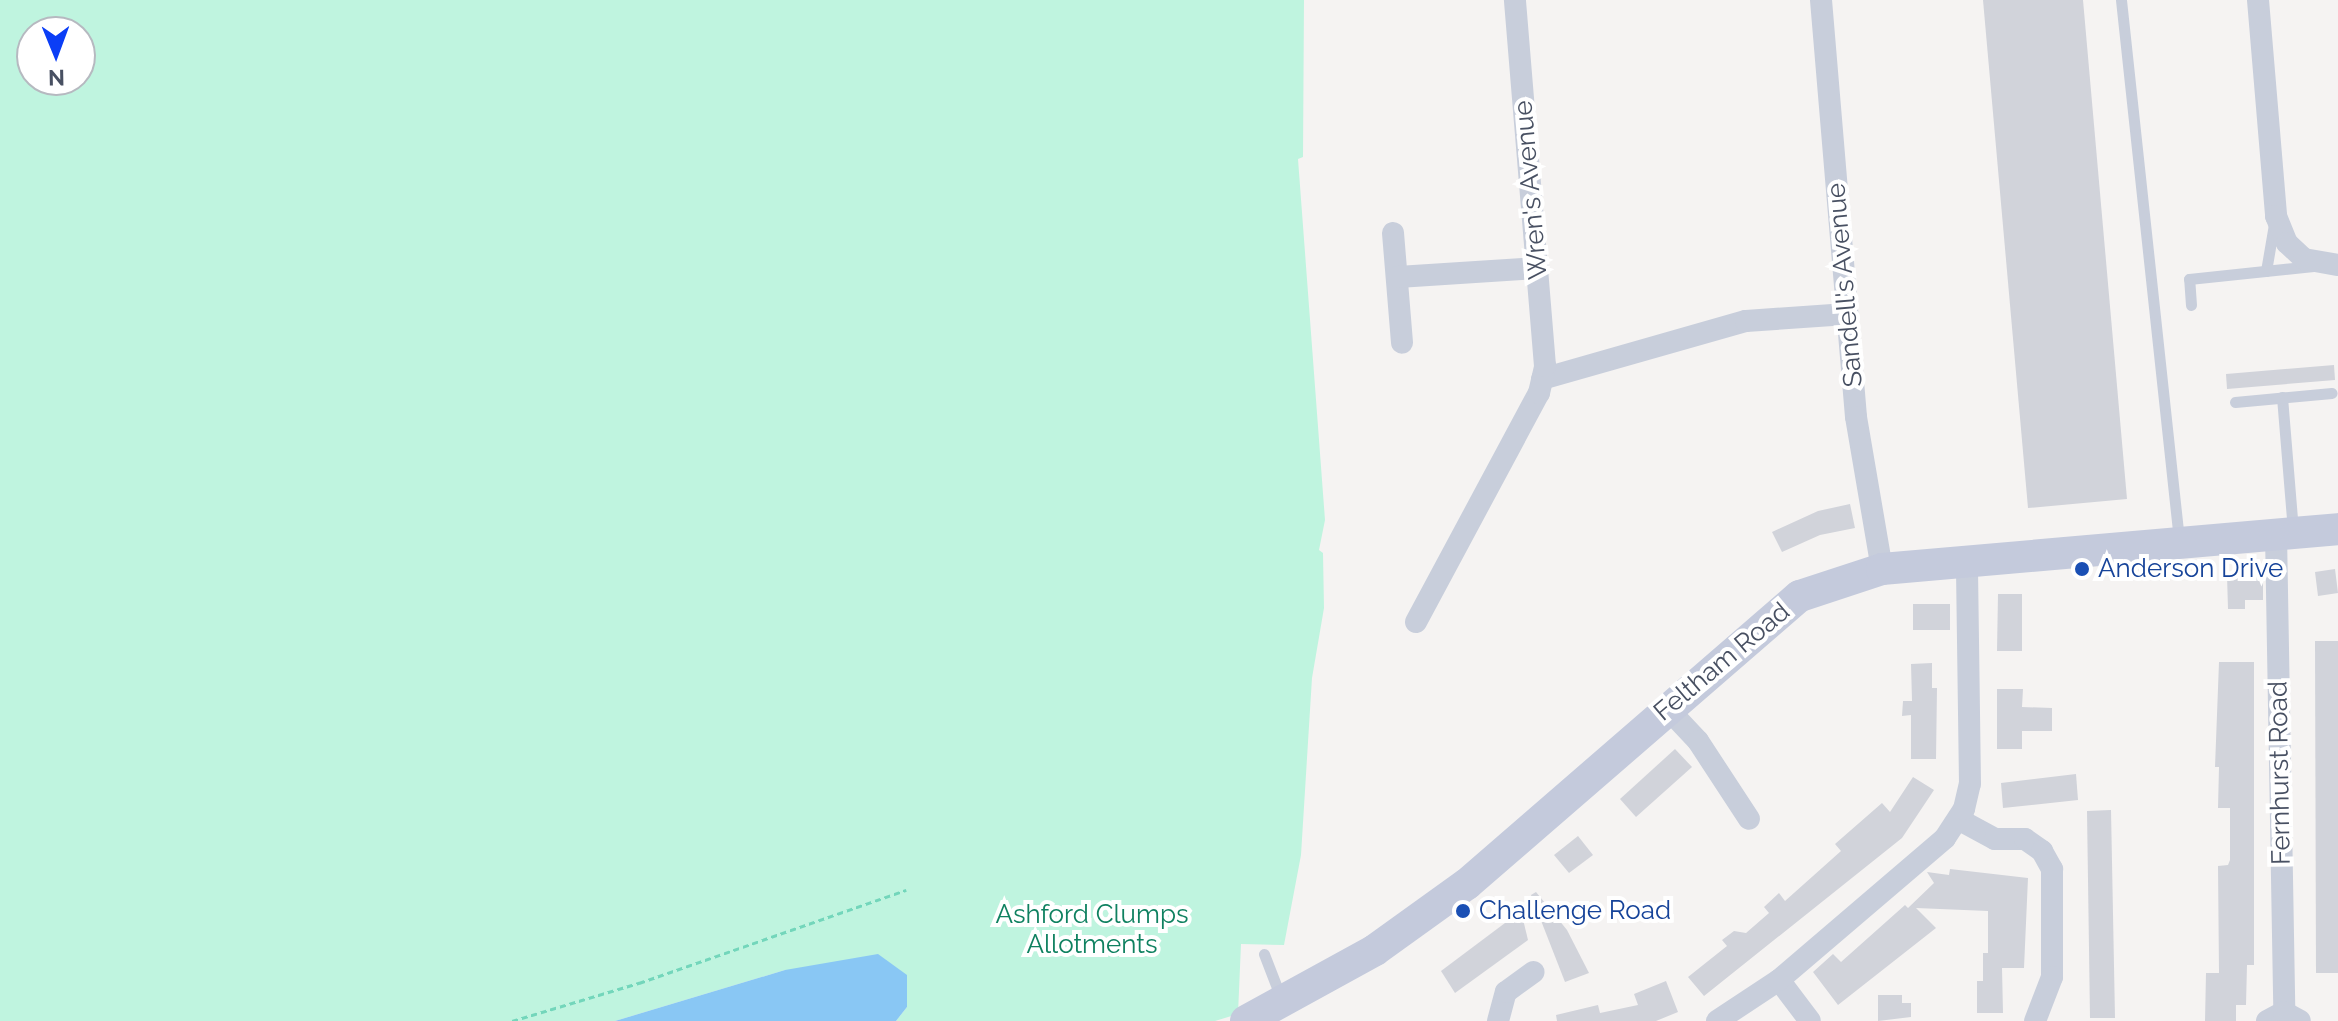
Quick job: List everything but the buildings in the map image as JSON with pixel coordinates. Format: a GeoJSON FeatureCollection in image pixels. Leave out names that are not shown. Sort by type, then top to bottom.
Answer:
{"type":"FeatureCollection","features":[{"type":"Feature","properties":{"kind":"main road","name":"Feltham Road"},"geometry":{"type":"LineString","coordinates":[[1246,1021],[1375,950],[1467,884],[1800,596],[1882,569],[2338,529]]}},
{"type":"Feature","properties":{"kind":"street","name":"Wren's Avenue"},"geometry":{"type":"LineString","coordinates":[[1416,622],[1542,379],[1538,268],[1515,0]]}},
{"type":"Feature","properties":{"kind":"street","name":"Sandell's Avenue"},"geometry":{"type":"LineString","coordinates":[[1821,0],[1856,417],[1882,569]]}},
{"type":"Feature","properties":{"kind":"street"},"geometry":{"type":"LineString","coordinates":[[2258,0],[2276,216],[2287,243],[2304,259],[2332,265]]}},
{"type":"Feature","properties":{"kind":"street"},"geometry":{"type":"LineString","coordinates":[[1393,233],[1402,343]]}},
{"type":"Feature","properties":{"kind":"street"},"geometry":{"type":"LineString","coordinates":[[1398,277],[1538,268]]}},
{"type":"Feature","properties":{"kind":"street"},"geometry":{"type":"LineString","coordinates":[[1542,379],[1746,321],[1847,314]]}},
{"type":"Feature","properties":{"kind":"street","name":"Fernhurst Road"},"geometry":{"type":"LineString","coordinates":[[2283,1018],[2285,533]]}},
{"type":"Feature","properties":{"kind":"street"},"geometry":{"type":"LineString","coordinates":[[1717,1021],[1779,980],[1945,838],[1958,819],[1970,784],[1967,562]]}},
{"type":"Feature","properties":{"kind":"street"},"geometry":{"type":"LineString","coordinates":[[1667,708],[1698,741],[1749,819]]}},
{"type":"Feature","properties":{"kind":"street"},"geometry":{"type":"LineString","coordinates":[[1958,819],[1995,839],[2025,839],[2042,851],[2052,869],[2052,977],[2035,1021]]}},
{"type":"Feature","properties":{"kind":"street"},"geometry":{"type":"LineString","coordinates":[[1498,1021],[1506,992],[1534,972]]}},
{"type":"Feature","properties":{"kind":"street"},"geometry":{"type":"LineString","coordinates":[[1779,980],[1810,1021]]}},
{"type":"Feature","properties":{"kind":"lane"},"geometry":{"type":"LineString","coordinates":[[2121,0],[2179,544]]}},
{"type":"Feature","properties":{"kind":"lane"},"geometry":{"type":"LineString","coordinates":[[2266,271],[2276,216]]}},
{"type":"Feature","properties":{"kind":"lane"},"geometry":{"type":"LineString","coordinates":[[2191,305],[2189,279],[2332,265]]}},
{"type":"Feature","properties":{"kind":"lane"},"geometry":{"type":"LineString","coordinates":[[2235,402],[2332,393]]}},
{"type":"Feature","properties":{"kind":"lane"},"geometry":{"type":"LineString","coordinates":[[2282,397],[2285,533]]}},
{"type":"Feature","properties":{"kind":"lane"},"geometry":{"type":"LineString","coordinates":[[1264,954],[1267,973],[1284,1002]]}},
{"type":"Feature","properties":{"kind":"path"},"geometry":{"type":"LineString","coordinates":[[512,1021],[639,983],[906,890]]}},
{"type":"Feature","properties":{"kind":"green space","name":"Ashford Clumps Allotments"},"geometry":{"type":"Polygon","coordinates":[[[0,0],[1304,0],[1303,157],[1298,159],[1325,520],[1319,550],[1323,553],[1324,608],[1312,678],[1301,855],[1284,945],[1241,944],[1238,1014],[1215,1021],[896,1021],[907,1007],[785,970],[615,1021],[0,1021],[0,0]]]}},
{"type":"Feature","properties":{"kind":"water"},"geometry":{"type":"Polygon","coordinates":[[[878,954],[907,975],[907,1007],[896,1021],[615,1021],[785,970],[878,954]]]}},
{"type":"Feature","properties":{"kind":"place","name":"Anderson Drive"},"geometry":{"type":"Point","coordinates":[2082,569]}},
{"type":"Feature","properties":{"kind":"place","name":"Challenge Road"},"geometry":{"type":"Point","coordinates":[1463,911]}}]}
